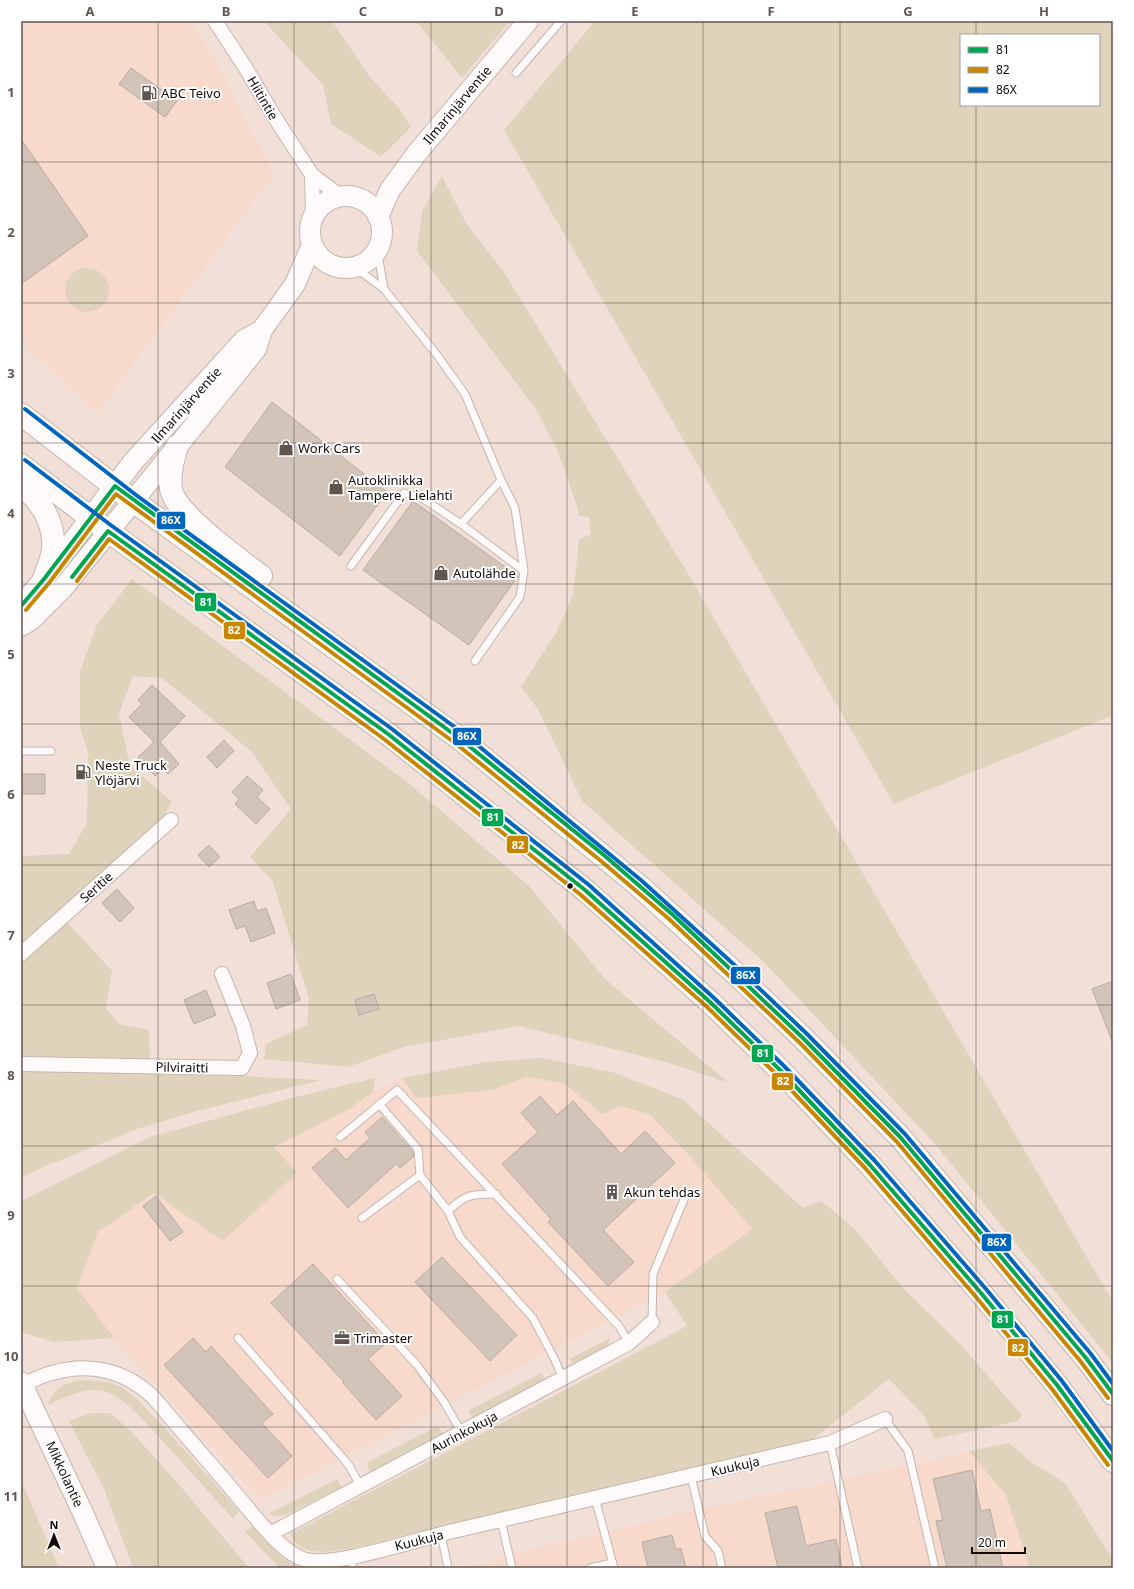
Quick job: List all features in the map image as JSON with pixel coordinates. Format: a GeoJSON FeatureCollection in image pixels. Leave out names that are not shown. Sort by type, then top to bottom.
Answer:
{"type":"FeatureCollection","features":[{"type":"Feature","properties":{"kind":"highway"},"geometry":{"type":"LineString","coordinates":[[21,414],[132,500],[459,738],[530,794],[638,885],[736,974],[803,1038],[901,1138],[1086,1358],[1113,1394]]}},
{"type":"Feature","properties":{"kind":"highway"},"geometry":{"type":"LineString","coordinates":[[177,446],[170,473],[171,490],[178,505],[192,521],[293,602],[303,624]]}},
{"type":"Feature","properties":{"kind":"highway"},"geometry":{"type":"LineString","coordinates":[[21,465],[90,518],[388,734],[585,890],[710,1002],[780,1070],[875,1171],[981,1293],[1052,1380],[1113,1461]]}},
{"type":"Feature","properties":{"kind":"highway"},"geometry":{"type":"LineString","coordinates":[[21,485],[40,503],[52,530],[53,550],[44,579]]}},
{"type":"Feature","properties":{"kind":"main road","name":"Ilmarinjärventie"},"geometry":{"type":"LineString","coordinates":[[378,217],[390,190],[417,153],[528,21]]}},
{"type":"Feature","properties":{"kind":"main road"},"geometry":{"type":"LineString","coordinates":[[349,197],[367,202],[378,217],[381,228],[381,239],[377,249],[367,260],[354,266],[343,267],[332,265],[317,254],[312,245],[310,236],[310,226],[313,217],[319,208],[328,200],[390,190]]}},
{"type":"Feature","properties":{"kind":"main road","name":"Ilmarinjärventie"},"geometry":{"type":"LineString","coordinates":[[21,626],[31,620],[63,588],[132,500],[256,349],[262,330],[294,284],[312,245]]}},
{"type":"Feature","properties":{"kind":"main road","name":"Ilmarinjärventie"},"geometry":{"type":"LineString","coordinates":[[294,284],[332,265]]}},
{"type":"Feature","properties":{"kind":"main road","name":"Ilmarinjärventie"},"geometry":{"type":"LineString","coordinates":[[21,606],[44,579],[134,462],[244,340],[262,330]]}},
{"type":"Feature","properties":{"kind":"main road","name":"Mikkolantie"},"geometry":{"type":"LineString","coordinates":[[22,1384],[83,1513],[107,1568]]}},
{"type":"Feature","properties":{"kind":"street","name":"Hiitintie"},"geometry":{"type":"LineString","coordinates":[[216,21],[312,175],[349,197]]}},
{"type":"Feature","properties":{"kind":"street"},"geometry":{"type":"LineString","coordinates":[[312,175],[313,217]]}},
{"type":"Feature","properties":{"kind":"street","name":"Seritie"},"geometry":{"type":"LineString","coordinates":[[21,954],[171,820]]}},
{"type":"Feature","properties":{"kind":"street","name":"Pilviraitti"},"geometry":{"type":"LineString","coordinates":[[21,1064],[242,1068],[250,1053],[243,1026],[222,974]]}},
{"type":"Feature","properties":{"kind":"street","name":"Aurinkokuja"},"geometry":{"type":"LineString","coordinates":[[270,1534],[361,1487],[629,1343],[652,1322]]}},
{"type":"Feature","properties":{"kind":"street","name":"Kuukuja"},"geometry":{"type":"LineString","coordinates":[[22,1384],[51,1373],[78,1369],[99,1369],[114,1372],[127,1377],[153,1398],[270,1534],[288,1550],[303,1559],[320,1562],[352,1563],[441,1534],[830,1443],[885,1419]]}},
{"type":"Feature","properties":{"kind":"lane"},"geometry":{"type":"LineString","coordinates":[[516,73],[561,21]]}},
{"type":"Feature","properties":{"kind":"lane"},"geometry":{"type":"LineString","coordinates":[[377,249],[384,289]]}},
{"type":"Feature","properties":{"kind":"lane"},"geometry":{"type":"LineString","coordinates":[[354,266],[384,289],[437,355],[464,394],[501,480],[515,508],[524,571],[520,597],[475,661]]}},
{"type":"Feature","properties":{"kind":"lane"},"geometry":{"type":"LineString","coordinates":[[461,524],[501,480]]}},
{"type":"Feature","properties":{"kind":"lane"},"geometry":{"type":"LineString","coordinates":[[351,566],[404,493],[422,498],[461,524],[524,571]]}},
{"type":"Feature","properties":{"kind":"lane"},"geometry":{"type":"LineString","coordinates":[[21,751],[51,751]]}},
{"type":"Feature","properties":{"kind":"lane"},"geometry":{"type":"LineString","coordinates":[[340,1137],[398,1090],[619,1326],[629,1343]]}},
{"type":"Feature","properties":{"kind":"lane"},"geometry":{"type":"LineString","coordinates":[[379,1104],[418,1149],[420,1175],[448,1211],[460,1237],[533,1318],[555,1360],[563,1379]]}},
{"type":"Feature","properties":{"kind":"lane"},"geometry":{"type":"LineString","coordinates":[[362,1218],[420,1175]]}},
{"type":"Feature","properties":{"kind":"lane"},"geometry":{"type":"LineString","coordinates":[[448,1211],[460,1200],[474,1194],[496,1194]]}},
{"type":"Feature","properties":{"kind":"lane"},"geometry":{"type":"LineString","coordinates":[[652,1322],[653,1274],[685,1197]]}},
{"type":"Feature","properties":{"kind":"lane"},"geometry":{"type":"LineString","coordinates":[[337,1279],[417,1365],[444,1402],[462,1433]]}},
{"type":"Feature","properties":{"kind":"lane"},"geometry":{"type":"LineString","coordinates":[[238,1338],[343,1458],[350,1467],[361,1487]]}},
{"type":"Feature","properties":{"kind":"lane"},"geometry":{"type":"LineString","coordinates":[[885,1419],[908,1451],[935,1568]]}},
{"type":"Feature","properties":{"kind":"lane"},"geometry":{"type":"LineString","coordinates":[[830,1443],[858,1568]]}},
{"type":"Feature","properties":{"kind":"lane"},"geometry":{"type":"LineString","coordinates":[[691,1476],[705,1536],[718,1551],[722,1568]]}},
{"type":"Feature","properties":{"kind":"lane"},"geometry":{"type":"LineString","coordinates":[[590,1568],[613,1566],[595,1498]]}},
{"type":"Feature","properties":{"kind":"lane"},"geometry":{"type":"LineString","coordinates":[[501,1520],[512,1568]]}},
{"type":"Feature","properties":{"kind":"lane"},"geometry":{"type":"LineString","coordinates":[[441,1534],[448,1568]]}},
{"type":"Feature","properties":{"kind":"shaded area"},"geometry":{"type":"Polygon","coordinates":[[[21,21],[191,21],[213,56],[274,174],[97,413],[21,343],[21,21]]]}},
{"type":"Feature","properties":{"kind":"shaded area"},"geometry":{"type":"Polygon","coordinates":[[[264,21],[332,21],[370,77],[398,107],[411,127],[381,157],[331,124],[323,85],[264,21]]]}},
{"type":"Feature","properties":{"kind":"shaded area"},"geometry":{"type":"Polygon","coordinates":[[[416,21],[510,21],[462,78],[416,21]]]}},
{"type":"Feature","properties":{"kind":"shaded area"},"geometry":{"type":"Polygon","coordinates":[[[595,21],[1113,21],[1113,715],[894,804],[504,130],[595,21]]]}},
{"type":"Feature","properties":{"kind":"shaded area"},"geometry":{"type":"Polygon","coordinates":[[[442,176],[466,223],[504,272],[687,572],[1113,1302],[1113,1363],[935,1144],[767,965],[582,801],[539,711],[521,687],[557,631],[573,595],[579,540],[591,534],[589,517],[579,516],[559,454],[537,411],[417,251],[422,211],[442,176]]]}},
{"type":"Feature","properties":{"kind":"shaded area"},"geometry":{"type":"Polygon","coordinates":[[[87,268],[99,272],[105,278],[109,290],[105,302],[99,308],[87,312],[75,308],[69,302],[65,290],[69,278],[75,272],[87,268]]]}},
{"type":"Feature","properties":{"kind":"shaded area"},"geometry":{"type":"Polygon","coordinates":[[[132,579],[406,781],[529,886],[605,979],[729,1083],[662,1061],[519,1026],[404,1047],[348,1067],[264,1059],[266,1044],[307,1025],[309,998],[272,880],[250,857],[291,809],[252,752],[162,678],[133,676],[119,714],[130,765],[172,802],[159,824],[21,946],[21,856],[69,854],[87,823],[88,753],[80,728],[80,671],[97,625],[132,579]]]}},
{"type":"Feature","properties":{"kind":"shaded area"},"geometry":{"type":"Polygon","coordinates":[[[65,920],[112,971],[106,1008],[119,1024],[149,1030],[150,1062],[21,1060],[21,959],[65,920]]]}},
{"type":"Feature","properties":{"kind":"shaded area"},"geometry":{"type":"Polygon","coordinates":[[[541,1058],[612,1072],[682,1099],[803,1208],[821,1201],[854,1228],[905,1290],[960,1344],[1022,1415],[1018,1421],[934,1439],[925,1417],[889,1379],[813,1439],[369,1545],[322,1552],[312,1551],[297,1544],[290,1534],[687,1326],[665,1292],[752,1229],[688,1154],[649,1114],[620,1106],[602,1114],[563,1083],[526,1077],[492,1090],[416,1098],[402,1078],[486,1062],[541,1058]]]}},
{"type":"Feature","properties":{"kind":"shaded area"},"geometry":{"type":"Polygon","coordinates":[[[21,1071],[241,1076],[322,1080],[197,1111],[140,1128],[48,1165],[21,1178],[21,1071]]]}},
{"type":"Feature","properties":{"kind":"shaded area"},"geometry":{"type":"Polygon","coordinates":[[[525,1077],[563,1083],[602,1114],[620,1106],[649,1114],[688,1154],[752,1229],[665,1292],[260,1500],[114,1338],[76,1288],[98,1232],[154,1192],[297,1173],[273,1147],[349,1109],[373,1092],[402,1078],[416,1098],[492,1090],[525,1077]]]}},
{"type":"Feature","properties":{"kind":"shaded area"},"geometry":{"type":"Polygon","coordinates":[[[375,1078],[373,1092],[349,1109],[274,1147],[297,1173],[223,1241],[154,1193],[98,1232],[77,1288],[114,1338],[54,1342],[21,1332],[21,1201],[150,1137],[287,1099],[375,1078]]]}},
{"type":"Feature","properties":{"kind":"shaded area"},"geometry":{"type":"Polygon","coordinates":[[[610,1338],[607,1347],[574,1367],[569,1359],[610,1338]]]}},
{"type":"Feature","properties":{"kind":"shaded area"},"geometry":{"type":"Polygon","coordinates":[[[541,1373],[546,1382],[473,1419],[468,1411],[541,1373]]]}},
{"type":"Feature","properties":{"kind":"shaded area"},"geometry":{"type":"Polygon","coordinates":[[[81,1380],[109,1382],[122,1387],[136,1398],[239,1511],[233,1519],[149,1426],[132,1409],[115,1396],[107,1392],[92,1390],[84,1391],[48,1405],[57,1390],[69,1383],[81,1380]]]}},
{"type":"Feature","properties":{"kind":"shaded area"},"geometry":{"type":"Polygon","coordinates":[[[91,1413],[110,1413],[131,1431],[181,1487],[249,1568],[133,1568],[104,1489],[69,1421],[91,1413]]]}},
{"type":"Feature","properties":{"kind":"shaded area"},"geometry":{"type":"Polygon","coordinates":[[[438,1426],[443,1434],[370,1472],[367,1466],[368,1462],[438,1426]]]}},
{"type":"Feature","properties":{"kind":"shaded area"},"geometry":{"type":"Polygon","coordinates":[[[1009,1443],[1031,1462],[1065,1483],[1113,1560],[1113,1568],[1030,1568],[1006,1495],[969,1451],[1009,1443]]]}},
{"type":"Feature","properties":{"kind":"shaded area"},"geometry":{"type":"Polygon","coordinates":[[[969,1451],[1006,1495],[1030,1568],[465,1568],[488,1563],[500,1556],[624,1528],[688,1511],[925,1462],[969,1451]]]}},
{"type":"Feature","properties":{"kind":"shaded area"},"geometry":{"type":"Polygon","coordinates":[[[337,1479],[341,1487],[286,1515],[276,1516],[268,1514],[337,1479]]]}},
{"type":"Feature","properties":{"kind":"shaded area"},"geometry":{"type":"Polygon","coordinates":[[[21,1480],[59,1568],[21,1568],[21,1480]]]}},
{"type":"Feature","properties":{"kind":"shaded area"},"geometry":{"type":"Polygon","coordinates":[[[252,1526],[281,1556],[302,1568],[280,1568],[245,1532],[252,1526]]]}},
{"type":"Feature","properties":{"kind":"building"},"geometry":{"type":"Polygon","coordinates":[[[131,68],[177,101],[165,117],[119,84],[131,68]]]}},
{"type":"Feature","properties":{"kind":"building"},"geometry":{"type":"Polygon","coordinates":[[[21,139],[88,236],[21,284],[21,139]]]}},
{"type":"Feature","properties":{"kind":"building"},"geometry":{"type":"Polygon","coordinates":[[[272,402],[387,492],[340,556],[225,467],[272,402]]]}},
{"type":"Feature","properties":{"kind":"building","name":"Autolähde"},"geometry":{"type":"Polygon","coordinates":[[[413,501],[518,576],[469,645],[363,570],[413,501]]]}},
{"type":"Feature","properties":{"kind":"building"},"geometry":{"type":"Polygon","coordinates":[[[152,685],[185,716],[160,742],[179,764],[168,774],[163,769],[155,776],[138,757],[154,742],[129,717],[142,704],[138,700],[152,685]]]}},
{"type":"Feature","properties":{"kind":"building"},"geometry":{"type":"Polygon","coordinates":[[[224,740],[234,751],[217,768],[207,757],[224,740]]]}},
{"type":"Feature","properties":{"kind":"building"},"geometry":{"type":"Polygon","coordinates":[[[21,774],[45,774],[45,794],[21,794],[21,774]]]}},
{"type":"Feature","properties":{"kind":"building"},"geometry":{"type":"Polygon","coordinates":[[[247,776],[263,790],[257,797],[270,809],[256,824],[235,804],[239,799],[232,792],[247,776]]]}},
{"type":"Feature","properties":{"kind":"building"},"geometry":{"type":"Polygon","coordinates":[[[209,845],[220,857],[209,867],[198,855],[209,845]]]}},
{"type":"Feature","properties":{"kind":"building"},"geometry":{"type":"Polygon","coordinates":[[[117,889],[134,908],[120,922],[102,903],[117,889]]]}},
{"type":"Feature","properties":{"kind":"building"},"geometry":{"type":"Polygon","coordinates":[[[254,901],[257,911],[266,908],[275,933],[251,942],[245,926],[236,929],[229,910],[254,901]]]}},
{"type":"Feature","properties":{"kind":"building"},"geometry":{"type":"Polygon","coordinates":[[[291,974],[300,1000],[276,1009],[267,983],[291,974]]]}},
{"type":"Feature","properties":{"kind":"building"},"geometry":{"type":"Polygon","coordinates":[[[1113,981],[1113,1041],[1112,1041],[1092,989],[1113,981]]]}},
{"type":"Feature","properties":{"kind":"building"},"geometry":{"type":"Polygon","coordinates":[[[206,990],[216,1015],[194,1024],[184,1000],[206,990]]]}},
{"type":"Feature","properties":{"kind":"building"},"geometry":{"type":"Polygon","coordinates":[[[374,994],[379,1009],[359,1015],[355,1000],[374,994]]]}},
{"type":"Feature","properties":{"kind":"building"},"geometry":{"type":"Polygon","coordinates":[[[540,1096],[557,1115],[573,1101],[621,1154],[645,1131],[675,1163],[603,1230],[634,1262],[608,1286],[548,1222],[551,1219],[502,1164],[538,1132],[521,1113],[540,1096]]]}},
{"type":"Feature","properties":{"kind":"building"},"geometry":{"type":"Polygon","coordinates":[[[382,1117],[413,1152],[414,1156],[400,1168],[396,1164],[348,1208],[312,1168],[335,1148],[346,1160],[370,1138],[365,1132],[382,1117]]]}},
{"type":"Feature","properties":{"kind":"building"},"geometry":{"type":"Polygon","coordinates":[[[156,1196],[183,1232],[170,1241],[143,1206],[156,1196]]]}},
{"type":"Feature","properties":{"kind":"building"},"geometry":{"type":"Polygon","coordinates":[[[442,1257],[517,1335],[490,1361],[415,1282],[442,1257]]]}},
{"type":"Feature","properties":{"kind":"building"},"geometry":{"type":"Polygon","coordinates":[[[313,1264],[386,1343],[368,1359],[402,1396],[376,1420],[343,1383],[344,1382],[271,1303],[313,1264]]]}},
{"type":"Feature","properties":{"kind":"building"},"geometry":{"type":"Polygon","coordinates":[[[193,1338],[206,1352],[211,1346],[273,1414],[262,1423],[292,1456],[268,1478],[164,1365],[193,1338]]]}},
{"type":"Feature","properties":{"kind":"building"},"geometry":{"type":"Polygon","coordinates":[[[972,1470],[981,1511],[990,1509],[1003,1568],[947,1568],[936,1521],[943,1520],[933,1479],[972,1470]]]}},
{"type":"Feature","properties":{"kind":"building"},"geometry":{"type":"Polygon","coordinates":[[[797,1506],[806,1546],[836,1539],[842,1568],[778,1568],[765,1513],[797,1506]]]}},
{"type":"Feature","properties":{"kind":"building"},"geometry":{"type":"Polygon","coordinates":[[[672,1535],[676,1550],[681,1548],[686,1568],[648,1568],[642,1542],[672,1535]]]}},
{"type":"Feature","properties":{"kind":"transit line","name":"86X"},"geometry":{"type":"LineString","coordinates":[[25,409],[136,495],[463,733],[642,881],[740,970],[807,1034],[905,1134],[1091,1354],[1113,1384]]}},
{"type":"Feature","properties":{"kind":"transit line","name":"86X"},"geometry":{"type":"LineString","coordinates":[[25,460],[112,526],[392,729],[589,885],[714,998],[784,1066],[875,1161],[986,1289],[1062,1381],[1113,1451]]}},
{"type":"Feature","properties":{"kind":"transit line","name":"81"},"geometry":{"type":"LineString","coordinates":[[21,606],[44,579],[115,486],[459,738],[605,856],[673,915],[803,1038],[901,1138],[1086,1358],[1113,1394]]}},
{"type":"Feature","properties":{"kind":"transit line","name":"82"},"geometry":{"type":"LineString","coordinates":[[26,610],[49,583],[116,494],[455,743],[601,861],[669,919],[799,1042],[897,1142],[1081,1362],[1108,1398]]}},
{"type":"Feature","properties":{"kind":"transit line","name":"81"},"geometry":{"type":"LineString","coordinates":[[72,577],[108,531],[388,734],[585,890],[710,1002],[780,1070],[870,1165],[981,1293],[1057,1385],[1113,1461]]}},
{"type":"Feature","properties":{"kind":"transit line","name":"82"},"geometry":{"type":"LineString","coordinates":[[77,581],[109,539],[384,739],[581,895],[706,1006],[776,1074],[866,1169],[976,1297],[1052,1389],[1108,1465]]}},
{"type":"Feature","properties":{"kind":"place","name":"ABC Teivo"},"geometry":{"type":"Point","coordinates":[149,93]}},
{"type":"Feature","properties":{"kind":"place","name":"Work Cars"},"geometry":{"type":"Point","coordinates":[286,448]}},
{"type":"Feature","properties":{"kind":"place","name":"Autoklinikka Tampere, Lielahti"},"geometry":{"type":"Point","coordinates":[336,487]}},
{"type":"Feature","properties":{"kind":"place","name":"Autolähde"},"geometry":{"type":"Point","coordinates":[441,573]}},
{"type":"Feature","properties":{"kind":"place","name":"Neste Truck Ylöjärvi"},"geometry":{"type":"Point","coordinates":[83,772]}},
{"type":"Feature","properties":{"kind":"place","name":"Akun tehdas"},"geometry":{"type":"Point","coordinates":[612,1192]}},
{"type":"Feature","properties":{"kind":"place","name":"Trimaster"},"geometry":{"type":"Point","coordinates":[342,1338]}}]}
